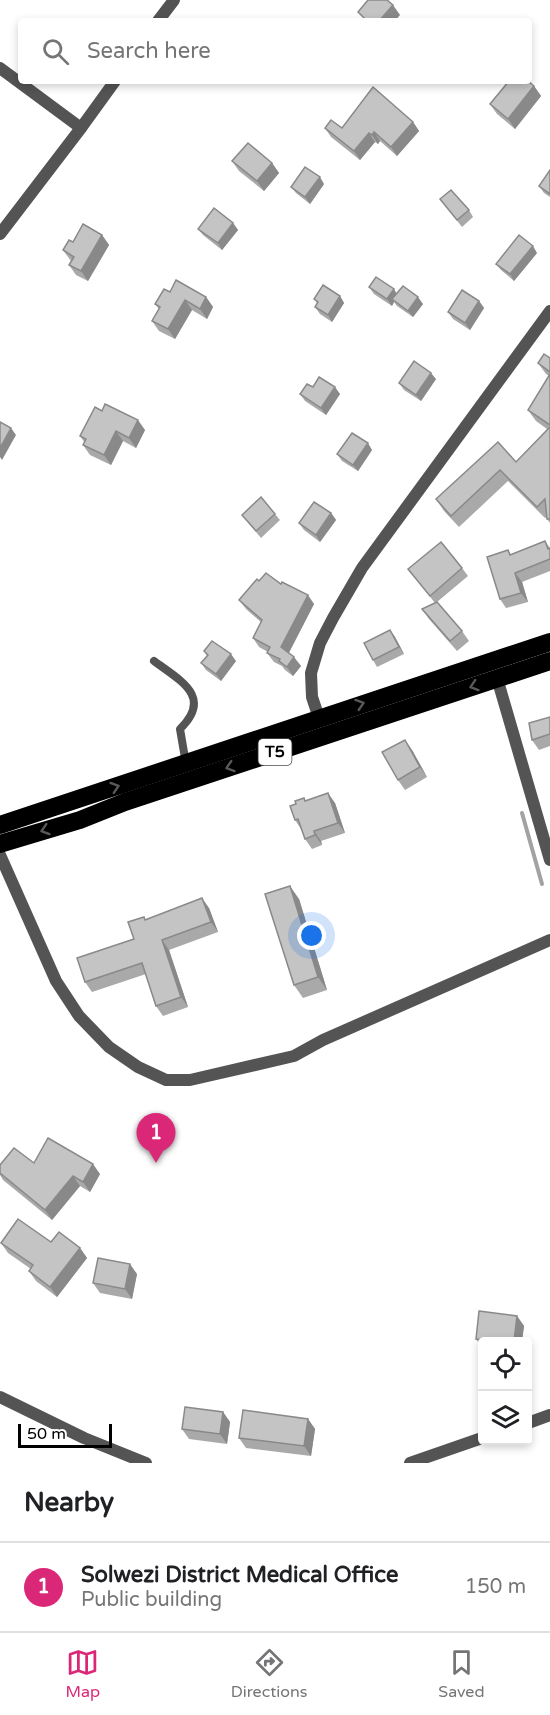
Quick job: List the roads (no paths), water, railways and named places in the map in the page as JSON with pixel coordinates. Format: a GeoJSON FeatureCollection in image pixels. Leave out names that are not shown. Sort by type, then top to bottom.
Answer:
{"type":"FeatureCollection","features":[{"type":"Feature","properties":{"kind":"highway","name":"T5"},"geometry":{"type":"LineString","coordinates":[[0,844],[80,820],[319,718],[550,642]]}},
{"type":"Feature","properties":{"kind":"highway","name":"T5"},"geometry":{"type":"LineString","coordinates":[[0,825],[188,772],[550,661]]}},
{"type":"Feature","properties":{"kind":"street"},"geometry":{"type":"LineString","coordinates":[[160,18],[174,0]]}},
{"type":"Feature","properties":{"kind":"street"},"geometry":{"type":"LineString","coordinates":[[0,68],[18,81]]}},
{"type":"Feature","properties":{"kind":"street"},"geometry":{"type":"LineString","coordinates":[[22,84],[81,128]]}},
{"type":"Feature","properties":{"kind":"street"},"geometry":{"type":"LineString","coordinates":[[0,234],[113,84]]}},
{"type":"Feature","properties":{"kind":"street"},"geometry":{"type":"LineString","coordinates":[[319,718],[312,697],[311,673],[320,643],[333,618],[362,568],[550,311]]}},
{"type":"Feature","properties":{"kind":"street"},"geometry":{"type":"LineString","coordinates":[[497,678],[550,861]]}},
{"type":"Feature","properties":{"kind":"street"},"geometry":{"type":"LineString","coordinates":[[0,855],[56,981],[79,1016],[109,1047],[138,1067],[166,1080],[190,1080],[294,1056],[323,1040],[550,940]]}},
{"type":"Feature","properties":{"kind":"street"},"geometry":{"type":"LineString","coordinates":[[0,1397],[84,1438],[146,1463]]}},
{"type":"Feature","properties":{"kind":"street"},"geometry":{"type":"LineString","coordinates":[[532,1422],[550,1415]]}},
{"type":"Feature","properties":{"kind":"street"},"geometry":{"type":"LineString","coordinates":[[410,1463],[478,1440]]}},
{"type":"Feature","properties":{"kind":"lane"},"geometry":{"type":"LineString","coordinates":[[154,661],[194,696],[196,705],[193,714],[180,729],[188,772]]}},
{"type":"Feature","properties":{"kind":"waterway"},"geometry":{"type":"LineString","coordinates":[[522,813],[542,884]]}},
{"type":"Feature","properties":{"kind":"place","name":"Solwezi District Medical Office"},"geometry":{"type":"Point","coordinates":[156,1163]}}]}
